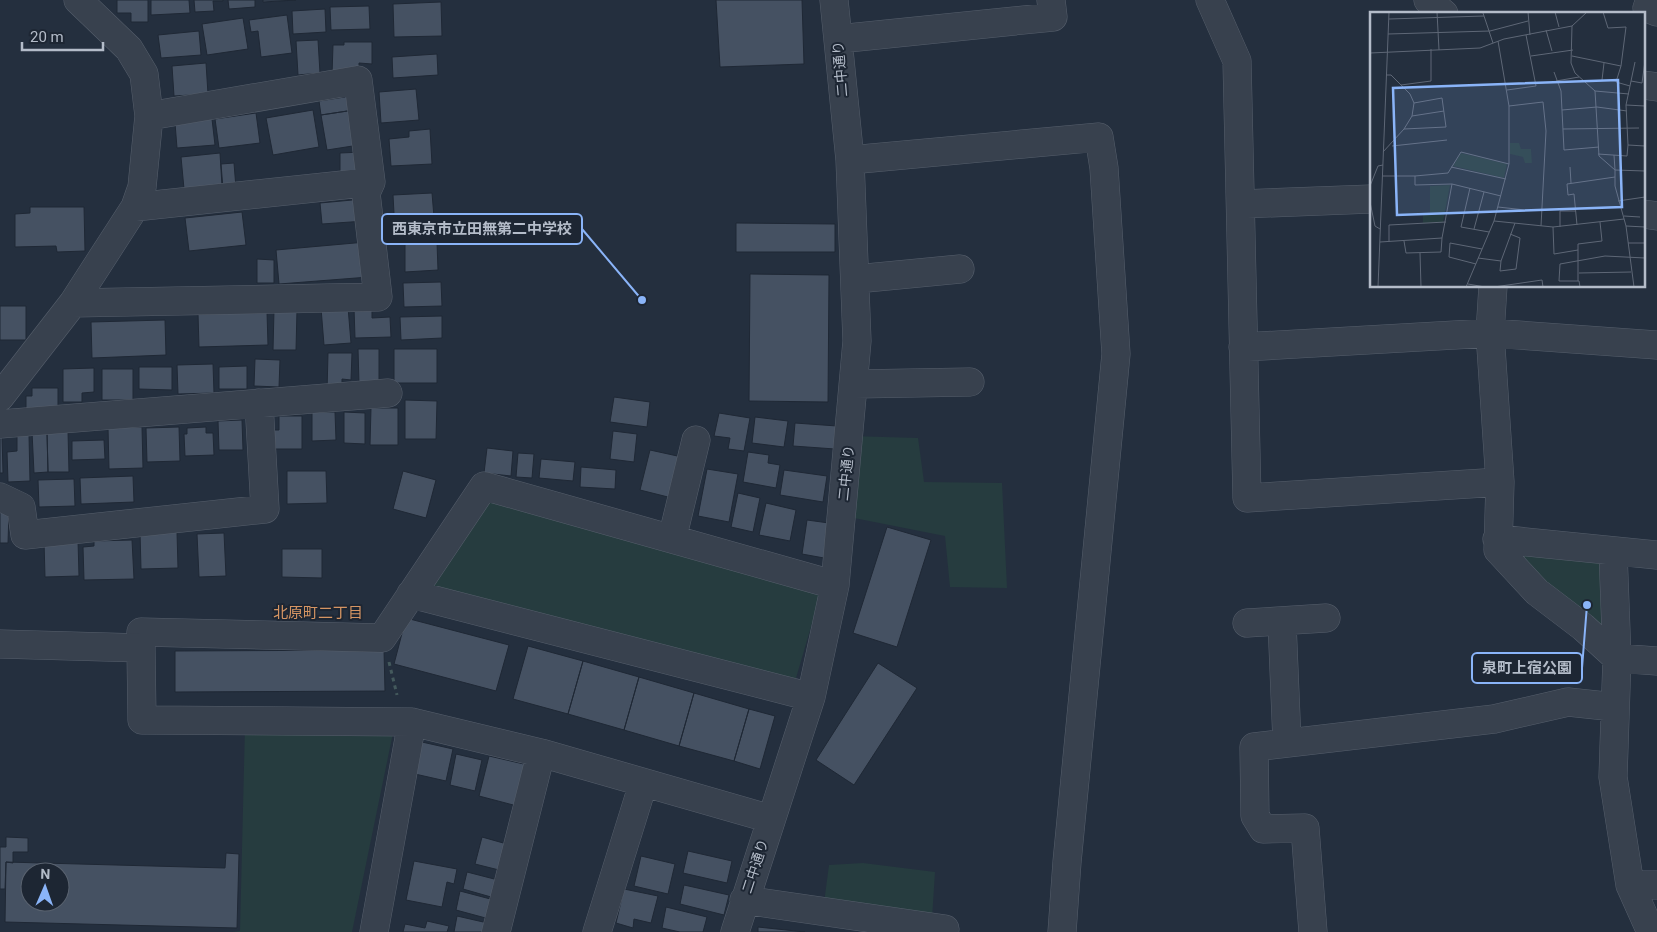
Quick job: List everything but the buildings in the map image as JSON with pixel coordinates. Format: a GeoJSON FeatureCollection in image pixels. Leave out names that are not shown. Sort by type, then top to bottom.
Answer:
{"type":"FeatureCollection","features":[{"type":"Feature","properties":{"kind":"street"},"geometry":{"type":"LineString","coordinates":[[0,398],[73,303],[135,207],[142,188],[149,116],[144,74],[129,49],[78,0]]}},
{"type":"Feature","properties":{"kind":"street","name":"二中通り"},"geometry":{"type":"LineString","coordinates":[[735,932],[811,697],[835,585],[857,341],[850,160],[834,0]]}},
{"type":"Feature","properties":{"kind":"street"},"geometry":{"type":"LineString","coordinates":[[838,39],[1053,17],[1051,0]]}},
{"type":"Feature","properties":{"kind":"street"},"geometry":{"type":"LineString","coordinates":[[1210,0],[1237,61],[1247,498],[1500,482]]}},
{"type":"Feature","properties":{"kind":"street"},"geometry":{"type":"LineString","coordinates":[[1428,0],[1442,12]]}},
{"type":"Feature","properties":{"kind":"street"},"geometry":{"type":"LineString","coordinates":[[1650,0],[1647,8],[1657,12]]}},
{"type":"Feature","properties":{"kind":"street"},"geometry":{"type":"LineString","coordinates":[[73,303],[378,296],[366,193],[371,182],[358,80],[149,116]]}},
{"type":"Feature","properties":{"kind":"street"},"geometry":{"type":"LineString","coordinates":[[1644,85],[1657,87]]}},
{"type":"Feature","properties":{"kind":"street"},"geometry":{"type":"LineString","coordinates":[[850,160],[1099,137],[1104,168],[1116,354],[1062,932]]}},
{"type":"Feature","properties":{"kind":"street"},"geometry":{"type":"LineString","coordinates":[[135,207],[371,182]]}},
{"type":"Feature","properties":{"kind":"street"},"geometry":{"type":"LineString","coordinates":[[1241,204],[1370,199]]}},
{"type":"Feature","properties":{"kind":"street"},"geometry":{"type":"LineString","coordinates":[[1644,214],[1657,216]]}},
{"type":"Feature","properties":{"kind":"street"},"geometry":{"type":"LineString","coordinates":[[856,279],[960,269]]}},
{"type":"Feature","properties":{"kind":"street"},"geometry":{"type":"LineString","coordinates":[[1493,288],[1490,333],[1500,482],[1498,550],[1537,592],[1583,627],[1617,658],[1657,661]]}},
{"type":"Feature","properties":{"kind":"street"},"geometry":{"type":"LineString","coordinates":[[1243,346],[1490,333],[1657,344]]}},
{"type":"Feature","properties":{"kind":"street"},"geometry":{"type":"LineString","coordinates":[[854,384],[970,382]]}},
{"type":"Feature","properties":{"kind":"street"},"geometry":{"type":"LineString","coordinates":[[0,424],[388,393]]}},
{"type":"Feature","properties":{"kind":"street"},"geometry":{"type":"LineString","coordinates":[[0,497],[21,507],[25,535],[265,509],[259,404]]}},
{"type":"Feature","properties":{"kind":"street"},"geometry":{"type":"LineString","coordinates":[[672,539],[696,440]]}},
{"type":"Feature","properties":{"kind":"street"},"geometry":{"type":"LineString","coordinates":[[771,820],[541,753],[412,722],[142,720],[141,632],[382,638],[484,486],[835,585]]}},
{"type":"Feature","properties":{"kind":"street"},"geometry":{"type":"LineString","coordinates":[[1497,539],[1657,555]]}},
{"type":"Feature","properties":{"kind":"street"},"geometry":{"type":"LineString","coordinates":[[1613,551],[1617,658],[1613,777],[1630,885],[1651,932]]}},
{"type":"Feature","properties":{"kind":"street"},"geometry":{"type":"LineString","coordinates":[[412,594],[811,697]]}},
{"type":"Feature","properties":{"kind":"street"},"geometry":{"type":"LineString","coordinates":[[1247,623],[1326,618]]}},
{"type":"Feature","properties":{"kind":"street"},"geometry":{"type":"LineString","coordinates":[[1282,622],[1287,742]]}},
{"type":"Feature","properties":{"kind":"street"},"geometry":{"type":"LineString","coordinates":[[0,644],[141,648]]}},
{"type":"Feature","properties":{"kind":"street"},"geometry":{"type":"LineString","coordinates":[[1313,932],[1305,828],[1263,830],[1255,816],[1254,747],[1494,719],[1568,702],[1615,707]]}},
{"type":"Feature","properties":{"kind":"street"},"geometry":{"type":"LineString","coordinates":[[374,932],[412,722]]}},
{"type":"Feature","properties":{"kind":"street"},"geometry":{"type":"LineString","coordinates":[[496,932],[541,753]]}},
{"type":"Feature","properties":{"kind":"street"},"geometry":{"type":"LineString","coordinates":[[598,932],[643,784]]}},
{"type":"Feature","properties":{"kind":"street"},"geometry":{"type":"LineString","coordinates":[[1630,885],[1657,885]]}},
{"type":"Feature","properties":{"kind":"street"},"geometry":{"type":"LineString","coordinates":[[744,900],[945,929]]}},
{"type":"Feature","properties":{"kind":"green space"},"geometry":{"type":"Polygon","coordinates":[[[850,436],[918,438],[924,482],[1002,483],[1007,588],[950,587],[945,536],[849,517],[850,436]]]}},
{"type":"Feature","properties":{"kind":"green space"},"geometry":{"type":"Polygon","coordinates":[[[488,497],[822,589],[794,685],[423,590],[488,497]]]}},
{"type":"Feature","properties":{"kind":"green space"},"geometry":{"type":"Polygon","coordinates":[[[1498,550],[1613,551],[1617,658],[1498,550]]]}},
{"type":"Feature","properties":{"kind":"green space"},"geometry":{"type":"Polygon","coordinates":[[[245,726],[394,728],[352,932],[232,932],[240,931],[245,726]]]}},
{"type":"Feature","properties":{"kind":"green space"},"geometry":{"type":"Polygon","coordinates":[[[863,863],[935,872],[932,919],[824,903],[829,865],[863,863]]]}},
{"type":"Feature","properties":{"kind":"place","name":"西東京市立田無第二中学校"},"geometry":{"type":"Point","coordinates":[642,300]}},
{"type":"Feature","properties":{"kind":"place","name":"泉町上宿公園"},"geometry":{"type":"Point","coordinates":[1587,605]}},
{"type":"Feature","properties":{"kind":"district","name":"北原町二丁目"},"geometry":{"type":"Point","coordinates":[318,613]}}]}
